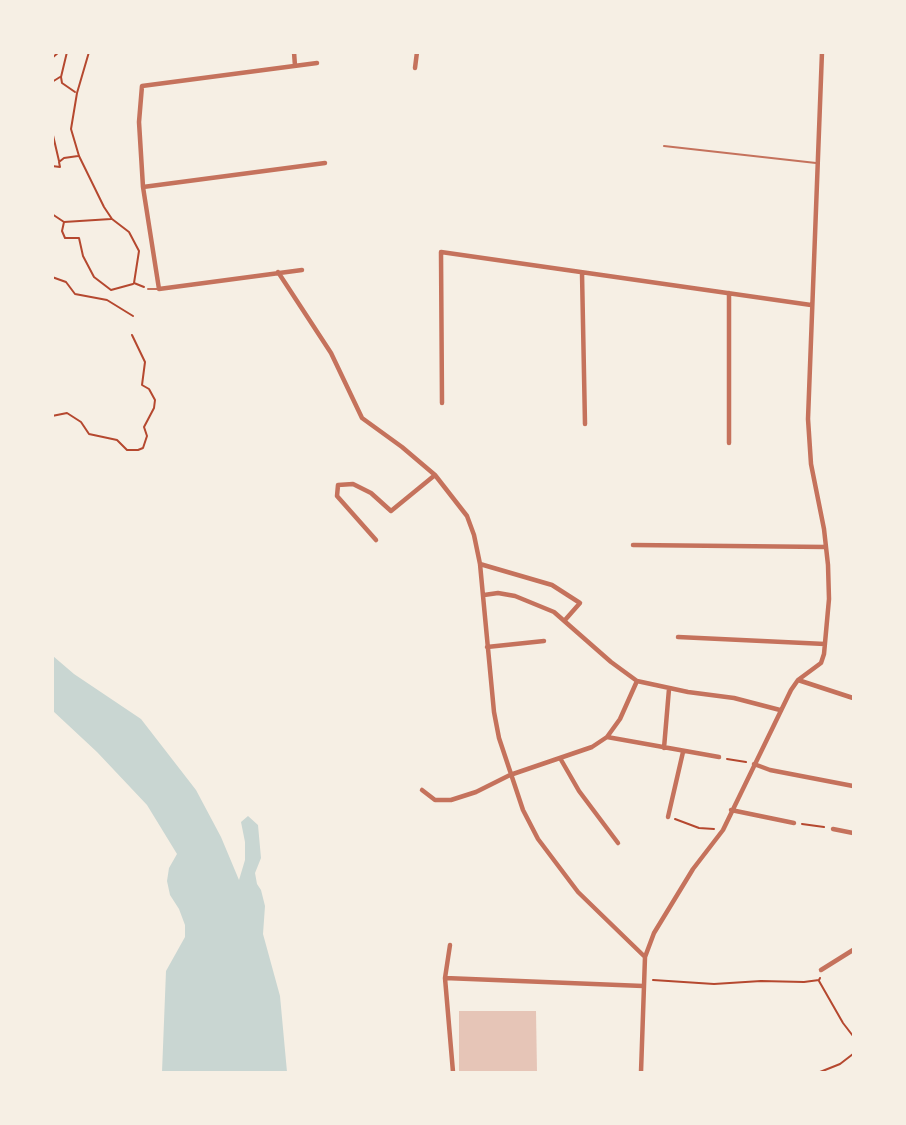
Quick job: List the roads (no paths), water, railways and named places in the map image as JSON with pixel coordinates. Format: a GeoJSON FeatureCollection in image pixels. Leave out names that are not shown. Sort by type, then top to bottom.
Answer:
{"type":"FeatureCollection","features":[{"type":"Feature","properties":{"kind":"street"},"geometry":{"type":"LineString","coordinates":[[294,52],[295,66]]}},
{"type":"Feature","properties":{"kind":"street"},"geometry":{"type":"LineString","coordinates":[[415,68],[417,52]]}},
{"type":"Feature","properties":{"kind":"street"},"geometry":{"type":"LineString","coordinates":[[641,1073],[645,957],[654,933],[693,869],[723,830],[780,710],[798,680],[821,663],[825,644],[829,599],[826,547],[808,444],[822,52]]}},
{"type":"Feature","properties":{"kind":"street"},"geometry":{"type":"LineString","coordinates":[[302,270],[159,289],[143,187],[139,122],[142,86],[317,63]]}},
{"type":"Feature","properties":{"kind":"street"},"geometry":{"type":"LineString","coordinates":[[143,187],[325,163]]}},
{"type":"Feature","properties":{"kind":"street"},"geometry":{"type":"LineString","coordinates":[[442,403],[441,253],[811,305]]}},
{"type":"Feature","properties":{"kind":"street"},"geometry":{"type":"LineString","coordinates":[[278,272],[331,353],[362,418],[435,475],[467,516],[480,564],[494,712],[510,775],[523,810],[557,867],[578,892],[645,957]]}},
{"type":"Feature","properties":{"kind":"street"},"geometry":{"type":"LineString","coordinates":[[582,273],[585,424]]}},
{"type":"Feature","properties":{"kind":"street"},"geometry":{"type":"LineString","coordinates":[[729,293],[729,443]]}},
{"type":"Feature","properties":{"kind":"street"},"geometry":{"type":"LineString","coordinates":[[376,540],[337,496],[338,485],[353,484],[371,494],[391,511],[435,475]]}},
{"type":"Feature","properties":{"kind":"street"},"geometry":{"type":"LineString","coordinates":[[633,545],[826,547]]}},
{"type":"Feature","properties":{"kind":"street"},"geometry":{"type":"LineString","coordinates":[[480,564],[543,582],[580,603],[565,620]]}},
{"type":"Feature","properties":{"kind":"street"},"geometry":{"type":"LineString","coordinates":[[483,595],[498,593],[515,596],[541,606],[565,620],[611,662],[637,681],[734,698],[780,710]]}},
{"type":"Feature","properties":{"kind":"street"},"geometry":{"type":"LineString","coordinates":[[678,637],[825,644]]}},
{"type":"Feature","properties":{"kind":"street"},"geometry":{"type":"LineString","coordinates":[[487,646],[544,641]]}},
{"type":"Feature","properties":{"kind":"street"},"geometry":{"type":"LineString","coordinates":[[798,680],[853,698]]}},
{"type":"Feature","properties":{"kind":"street"},"geometry":{"type":"LineString","coordinates":[[422,790],[435,800],[451,800],[476,792],[510,775],[592,747],[607,737],[620,719],[637,681]]}},
{"type":"Feature","properties":{"kind":"street"},"geometry":{"type":"LineString","coordinates":[[664,748],[669,688]]}},
{"type":"Feature","properties":{"kind":"street"},"geometry":{"type":"LineString","coordinates":[[607,737],[719,757]]}},
{"type":"Feature","properties":{"kind":"street"},"geometry":{"type":"LineString","coordinates":[[668,817],[683,752]]}},
{"type":"Feature","properties":{"kind":"street"},"geometry":{"type":"LineString","coordinates":[[560,758],[579,791],[618,843]]}},
{"type":"Feature","properties":{"kind":"street"},"geometry":{"type":"LineString","coordinates":[[754,764],[770,770],[853,786]]}},
{"type":"Feature","properties":{"kind":"street"},"geometry":{"type":"LineString","coordinates":[[731,810],[794,823]]}},
{"type":"Feature","properties":{"kind":"street"},"geometry":{"type":"LineString","coordinates":[[833,829],[853,833]]}},
{"type":"Feature","properties":{"kind":"street"},"geometry":{"type":"LineString","coordinates":[[450,945],[445,978],[453,1073]]}},
{"type":"Feature","properties":{"kind":"street"},"geometry":{"type":"LineString","coordinates":[[821,970],[853,950]]}},
{"type":"Feature","properties":{"kind":"street"},"geometry":{"type":"LineString","coordinates":[[445,978],[643,986]]}},
{"type":"Feature","properties":{"kind":"lane"},"geometry":{"type":"LineString","coordinates":[[664,146],[817,163]]}},
{"type":"Feature","properties":{"kind":"lane"},"geometry":{"type":"LineString","coordinates":[[148,289],[159,289]]}}]}
